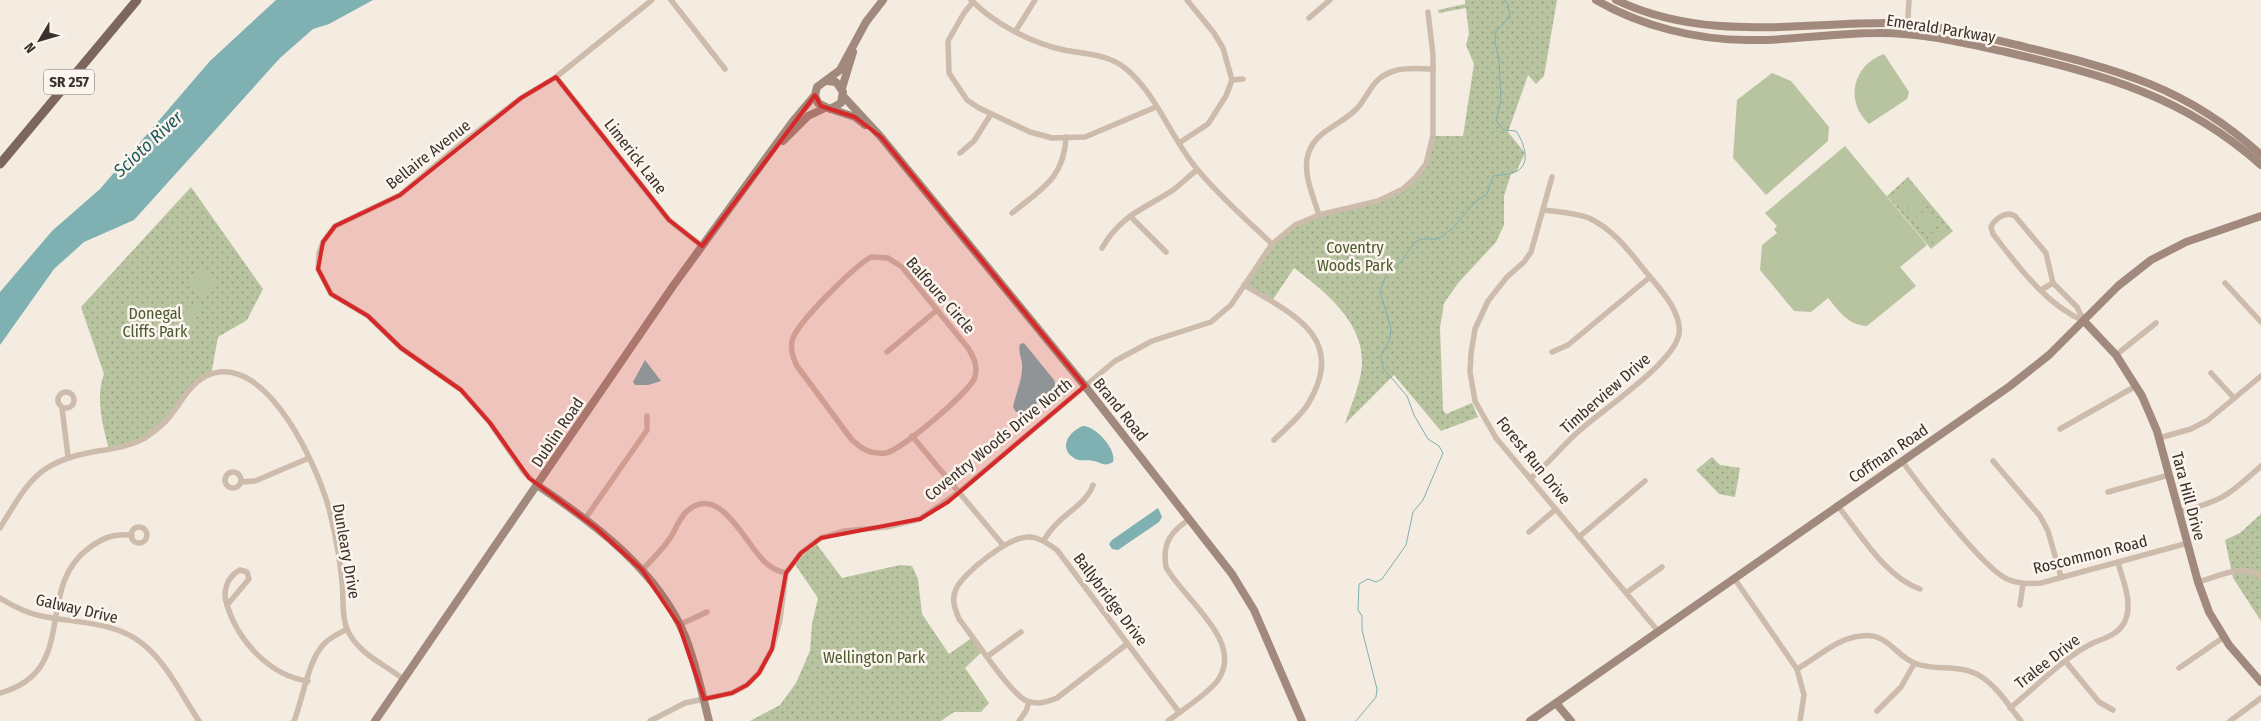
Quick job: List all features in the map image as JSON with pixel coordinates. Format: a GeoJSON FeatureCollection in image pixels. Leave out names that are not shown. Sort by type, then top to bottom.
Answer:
{"type":"FeatureCollection","features":[{"type":"Feature","properties":{"kind":"main road"},"geometry":{"type":"LineString","coordinates":[[858,36],[838,106],[828,108],[818,103],[815,95],[817,87],[840,70],[858,36],[883,0]]}},
{"type":"Feature","properties":{"kind":"main road","name":"Emerald Parkway"},"geometry":{"type":"LineString","coordinates":[[1596,0],[1624,14],[1667,29],[1718,39],[1749,40],[1878,32],[1982,47],[2090,73],[2130,85],[2202,120],[2235,143],[2261,165]]}},
{"type":"Feature","properties":{"kind":"main road","name":"Emerald Parkway"},"geometry":{"type":"LineString","coordinates":[[1616,0],[1654,15],[1717,27],[1890,23],[1970,33],[2124,73],[2169,91],[2206,112],[2261,156]]}},
{"type":"Feature","properties":{"kind":"main road","name":"SR 257"},"geometry":{"type":"LineString","coordinates":[[0,164],[132,2]]}},
{"type":"Feature","properties":{"kind":"main road"},"geometry":{"type":"LineString","coordinates":[[827,80],[836,82],[843,92]]}},
{"type":"Feature","properties":{"kind":"main road","name":"Brand Road"},"geometry":{"type":"LineString","coordinates":[[843,92],[1085,386],[1190,519],[1244,592],[1302,721]]}},
{"type":"Feature","properties":{"kind":"main road","name":"Dublin Road"},"geometry":{"type":"LineString","coordinates":[[375,721],[702,246],[815,95]]}},
{"type":"Feature","properties":{"kind":"main road","name":"Brand Road"},"geometry":{"type":"LineString","coordinates":[[828,108],[855,117],[881,137]]}},
{"type":"Feature","properties":{"kind":"main road","name":"Dublin Road"},"geometry":{"type":"LineString","coordinates":[[764,161],[808,116],[828,108]]}},
{"type":"Feature","properties":{"kind":"main road","name":"Coffman Road"},"geometry":{"type":"LineString","coordinates":[[1530,721],[2034,368],[2118,286],[2160,255],[2186,242],[2260,216]]}},
{"type":"Feature","properties":{"kind":"main road","name":"Tara Hill Drive"},"geometry":{"type":"LineString","coordinates":[[2084,321],[2116,355],[2136,386],[2158,438],[2198,582],[2209,612],[2224,637],[2261,682]]}},
{"type":"Feature","properties":{"kind":"main road"},"geometry":{"type":"LineString","coordinates":[[537,486],[585,519],[642,570],[680,625],[698,676],[709,721]]}},
{"type":"Feature","properties":{"kind":"main road"},"geometry":{"type":"LineString","coordinates":[[1556,703],[1571,721]]}},
{"type":"Feature","properties":{"kind":"street","name":"Bellaire Avenue"},"geometry":{"type":"LineString","coordinates":[[537,486],[523,471],[490,423],[461,390],[401,348],[368,316],[331,294],[324,284],[318,261],[322,242],[335,226],[400,195],[445,157],[521,98],[556,77],[652,0]]}},
{"type":"Feature","properties":{"kind":"street"},"geometry":{"type":"LineString","coordinates":[[671,0],[725,69]]}},
{"type":"Feature","properties":{"kind":"street"},"geometry":{"type":"LineString","coordinates":[[1015,32],[1035,0]]}},
{"type":"Feature","properties":{"kind":"street"},"geometry":{"type":"LineString","coordinates":[[1179,143],[1208,124],[1226,96],[1232,80],[1229,63],[1214,33],[1187,0]]}},
{"type":"Feature","properties":{"kind":"street"},"geometry":{"type":"LineString","coordinates":[[1309,18],[1330,0]]}},
{"type":"Feature","properties":{"kind":"street"},"geometry":{"type":"LineString","coordinates":[[1907,36],[1909,0]]}},
{"type":"Feature","properties":{"kind":"street"},"geometry":{"type":"LineString","coordinates":[[1156,107],[1085,137],[1052,138],[1030,132],[991,114],[968,100],[950,73],[948,41],[972,1],[1015,32],[1035,41],[1064,50],[1098,55],[1123,67],[1146,88],[1156,107],[1197,170],[1272,244]]}},
{"type":"Feature","properties":{"kind":"street","name":"Coventry Woods Drive North"},"geometry":{"type":"LineString","coordinates":[[650,721],[685,703],[732,693],[747,686],[759,673],[772,649],[780,620],[786,573],[801,553],[821,538],[845,531],[887,527],[920,519],[960,492],[1115,361],[1152,341],[1211,322],[1231,305],[1272,244],[1295,225],[1319,215],[1378,202],[1403,189],[1426,164],[1432,136],[1433,69],[1428,12]]}},
{"type":"Feature","properties":{"kind":"street"},"geometry":{"type":"LineString","coordinates":[[1319,215],[1308,180],[1307,159],[1315,139],[1360,105],[1365,95],[1381,77],[1395,70],[1433,69]]}},
{"type":"Feature","properties":{"kind":"street","name":"Limerick Lane"},"geometry":{"type":"LineString","coordinates":[[556,77],[669,220],[702,246]]}},
{"type":"Feature","properties":{"kind":"street"},"geometry":{"type":"LineString","coordinates":[[1232,80],[1244,79]]}},
{"type":"Feature","properties":{"kind":"street"},"geometry":{"type":"LineString","coordinates":[[960,153],[974,141],[991,114]]}},
{"type":"Feature","properties":{"kind":"street"},"geometry":{"type":"LineString","coordinates":[[1012,213],[1060,170],[1066,152],[1066,137]]}},
{"type":"Feature","properties":{"kind":"street"},"geometry":{"type":"LineString","coordinates":[[1102,248],[1111,233],[1130,216],[1172,190],[1197,170]]}},
{"type":"Feature","properties":{"kind":"street","name":"Forest Run Drive"},"geometry":{"type":"LineString","coordinates":[[1552,177],[1531,252],[1488,301],[1475,329],[1470,354],[1474,391],[1482,415],[1496,438],[1658,631]]}},
{"type":"Feature","properties":{"kind":"street","name":"Timberview Drive"},"geometry":{"type":"LineString","coordinates":[[1530,479],[1550,462],[1578,432],[1660,364],[1676,344],[1679,334],[1678,319],[1666,297],[1614,233],[1587,218],[1544,210]]}},
{"type":"Feature","properties":{"kind":"street"},"geometry":{"type":"LineString","coordinates":[[2003,215],[2015,216],[2044,250],[2048,257],[2053,283],[2077,307],[2084,321],[2070,315],[2041,290],[1992,232],[1992,225],[2003,215]]}},
{"type":"Feature","properties":{"kind":"street"},"geometry":{"type":"LineString","coordinates":[[1130,216],[1166,252]]}},
{"type":"Feature","properties":{"kind":"street","name":"Balfoure Circle"},"geometry":{"type":"LineString","coordinates":[[871,258],[888,258],[902,267],[968,348],[976,362],[975,378],[966,391],[912,436],[887,453],[874,453],[861,449],[852,440],[797,366],[792,354],[792,339],[799,327],[856,266],[871,258]]}},
{"type":"Feature","properties":{"kind":"street"},"geometry":{"type":"LineString","coordinates":[[1552,352],[1568,345],[1650,277]]}},
{"type":"Feature","properties":{"kind":"street"},"geometry":{"type":"LineString","coordinates":[[2041,290],[2053,283]]}},
{"type":"Feature","properties":{"kind":"street"},"geometry":{"type":"LineString","coordinates":[[2225,283],[2261,322]]}},
{"type":"Feature","properties":{"kind":"street"},"geometry":{"type":"LineString","coordinates":[[1244,285],[1291,313],[1308,327],[1321,354],[1320,379],[1307,405],[1274,440]]}},
{"type":"Feature","properties":{"kind":"street"},"geometry":{"type":"LineString","coordinates":[[887,352],[937,310]]}},
{"type":"Feature","properties":{"kind":"street"},"geometry":{"type":"LineString","coordinates":[[2116,355],[2156,323]]}},
{"type":"Feature","properties":{"kind":"street"},"geometry":{"type":"LineString","coordinates":[[2211,373],[2234,398]]}},
{"type":"Feature","properties":{"kind":"street","name":"Dunleary Drive"},"geometry":{"type":"LineString","coordinates":[[68,456],[117,448],[144,439],[166,421],[193,386],[206,376],[234,374],[262,389],[289,419],[309,458],[331,516],[342,581],[347,630]]}},
{"type":"Feature","properties":{"kind":"street"},"geometry":{"type":"LineString","coordinates":[[2158,438],[2200,425],[2261,376]]}},
{"type":"Feature","properties":{"kind":"street"},"geometry":{"type":"LineString","coordinates":[[2060,429],[2136,386]]}},
{"type":"Feature","properties":{"kind":"street"},"geometry":{"type":"LineString","coordinates":[[0,528],[28,484],[52,464],[68,456],[62,408]]}},
{"type":"Feature","properties":{"kind":"street"},"geometry":{"type":"LineString","coordinates":[[585,519],[647,430],[647,416]]}},
{"type":"Feature","properties":{"kind":"street"},"geometry":{"type":"LineString","coordinates":[[912,436],[1003,545]]}},
{"type":"Feature","properties":{"kind":"street"},"geometry":{"type":"LineString","coordinates":[[241,482],[255,481],[309,458]]}},
{"type":"Feature","properties":{"kind":"street","name":"Roscommon Road"},"geometry":{"type":"LineString","coordinates":[[1902,461],[1987,564],[2007,579],[2023,584],[2041,583],[2188,543]]}},
{"type":"Feature","properties":{"kind":"street"},"geometry":{"type":"LineString","coordinates":[[1993,461],[2040,516],[2048,532],[2061,577]]}},
{"type":"Feature","properties":{"kind":"street"},"geometry":{"type":"LineString","coordinates":[[2179,512],[2221,500],[2261,466]]}},
{"type":"Feature","properties":{"kind":"street"},"geometry":{"type":"LineString","coordinates":[[2108,492],[2169,475]]}},
{"type":"Feature","properties":{"kind":"street"},"geometry":{"type":"LineString","coordinates":[[1579,536],[1644,481]]}},
{"type":"Feature","properties":{"kind":"street"},"geometry":{"type":"LineString","coordinates":[[1093,485],[1090,492],[1060,518],[1044,540],[1028,536],[1003,545],[964,578],[955,590],[953,605],[959,619],[1015,692],[1029,702],[1043,704],[1057,698],[1127,644]]}},
{"type":"Feature","properties":{"kind":"street"},"geometry":{"type":"LineString","coordinates":[[642,570],[671,536],[686,512],[694,507],[705,505],[716,507],[726,513],[762,560],[777,571],[786,573]]}},
{"type":"Feature","properties":{"kind":"street"},"geometry":{"type":"LineString","coordinates":[[1837,505],[1895,575],[1906,585],[1920,589]]}},
{"type":"Feature","properties":{"kind":"street"},"geometry":{"type":"LineString","coordinates":[[1529,532],[1556,509]]}},
{"type":"Feature","properties":{"kind":"street"},"geometry":{"type":"LineString","coordinates":[[1168,721],[1217,681],[1226,658],[1221,638],[1166,567],[1164,556],[1169,537],[1177,528],[1190,519]]}},
{"type":"Feature","properties":{"kind":"street"},"geometry":{"type":"LineString","coordinates":[[0,693],[34,677],[51,648],[64,580],[73,563],[83,552],[108,536],[132,535]]}},
{"type":"Feature","properties":{"kind":"street","name":"Ballybridge Drive"},"geometry":{"type":"LineString","coordinates":[[1044,540],[1057,550],[1179,712]]}},
{"type":"Feature","properties":{"kind":"street","name":"Tralee Drive"},"geometry":{"type":"LineString","coordinates":[[2010,708],[2091,644],[2115,634],[2125,622],[2128,610],[2127,598],[2118,562]]}},
{"type":"Feature","properties":{"kind":"street"},"geometry":{"type":"LineString","coordinates":[[1626,593],[1662,567]]}},
{"type":"Feature","properties":{"kind":"street"},"geometry":{"type":"LineString","coordinates":[[227,605],[249,579],[247,572],[244,570],[237,572],[225,588],[227,605],[232,620],[250,647],[277,671],[308,682]]}},
{"type":"Feature","properties":{"kind":"street"},"geometry":{"type":"LineString","coordinates":[[2198,582],[2232,572],[2250,570],[2261,577]]}},
{"type":"Feature","properties":{"kind":"street"},"geometry":{"type":"LineString","coordinates":[[1734,578],[1797,670],[1804,695],[1800,721]]}},
{"type":"Feature","properties":{"kind":"street"},"geometry":{"type":"LineString","coordinates":[[2020,605],[2023,584]]}},
{"type":"Feature","properties":{"kind":"street","name":"Galway Drive"},"geometry":{"type":"LineString","coordinates":[[0,598],[14,607],[122,632],[143,644],[159,661],[199,721]]}},
{"type":"Feature","properties":{"kind":"street"},"geometry":{"type":"LineString","coordinates":[[680,625],[706,612]]}},
{"type":"Feature","properties":{"kind":"street"},"geometry":{"type":"LineString","coordinates":[[294,721],[308,682],[314,657],[325,642],[347,630],[354,643],[366,654],[403,679]]}},
{"type":"Feature","properties":{"kind":"street"},"geometry":{"type":"LineString","coordinates":[[988,656],[1021,632]]}},
{"type":"Feature","properties":{"kind":"street"},"geometry":{"type":"LineString","coordinates":[[1797,670],[1843,640],[1863,635],[1878,638],[1892,644],[1914,664],[1931,668],[1963,669],[1980,676],[2021,721]]}},
{"type":"Feature","properties":{"kind":"street"},"geometry":{"type":"LineString","coordinates":[[2179,668],[2224,637]]}},
{"type":"Feature","properties":{"kind":"street"},"geometry":{"type":"LineString","coordinates":[[2066,662],[2099,702],[2113,710]]}},
{"type":"Feature","properties":{"kind":"street"},"geometry":{"type":"LineString","coordinates":[[1876,711],[1901,687],[1914,664]]}},
{"type":"Feature","properties":{"kind":"street"},"geometry":{"type":"LineString","coordinates":[[2230,721],[2261,698]]}},
{"type":"Feature","properties":{"kind":"street"},"geometry":{"type":"LineString","coordinates":[[1019,721],[1026,711],[1029,702]]}},
{"type":"Feature","properties":{"kind":"highlighted area"},"geometry":{"type":"Polygon","coordinates":[[[556,77],[669,220],[702,246],[815,95],[821,106],[855,117],[881,137],[1085,386],[948,502],[920,519],[821,538],[801,553],[786,573],[772,649],[759,673],[747,685],[732,693],[704,699],[679,625],[642,570],[596,528],[529,478],[490,423],[461,390],[401,348],[368,316],[331,294],[318,269],[323,242],[335,226],[400,195],[521,98],[556,77]]]}},
{"type":"Feature","properties":{"kind":"green space","name":"Coventry Woods Park"},"geometry":{"type":"Polygon","coordinates":[[[1465,0],[1557,0],[1544,76],[1536,84],[1528,75],[1508,132],[1525,153],[1516,172],[1511,174],[1504,196],[1504,225],[1496,242],[1459,282],[1444,303],[1440,328],[1443,410],[1446,414],[1472,403],[1478,417],[1441,431],[1394,375],[1345,424],[1360,379],[1362,356],[1359,340],[1343,312],[1320,288],[1294,268],[1272,301],[1244,285],[1273,244],[1287,230],[1312,218],[1365,203],[1398,190],[1413,179],[1425,165],[1433,136],[1463,136],[1474,64],[1466,45],[1469,34],[1466,8],[1439,13],[1438,10],[1465,4],[1465,0]]]}},
{"type":"Feature","properties":{"kind":"green space"},"geometry":{"type":"Polygon","coordinates":[[[1884,54],[1909,92],[1907,99],[1869,124],[1861,115],[1856,105],[1856,84],[1865,66],[1873,59],[1884,54]]]}},
{"type":"Feature","properties":{"kind":"green space"},"geometry":{"type":"Polygon","coordinates":[[[1772,73],[1791,81],[1829,127],[1828,141],[1766,195],[1733,158],[1737,100],[1772,73]]]}},
{"type":"Feature","properties":{"kind":"green space"},"geometry":{"type":"Polygon","coordinates":[[[1845,146],[1927,245],[1900,267],[1916,286],[1867,326],[1849,320],[1828,298],[1811,312],[1794,311],[1760,270],[1762,245],[1777,233],[1774,229],[1777,226],[1765,213],[1845,146]]]}},
{"type":"Feature","properties":{"kind":"green space"},"geometry":{"type":"Polygon","coordinates":[[[1908,177],[1953,231],[1931,249],[1887,196],[1908,177]]]}},
{"type":"Feature","properties":{"kind":"green space"},"geometry":{"type":"Polygon","coordinates":[[[1906,183],[1912,189],[1897,201],[1892,195],[1906,183]]]}},
{"type":"Feature","properties":{"kind":"green space","name":"Donegal Cliffs Park"},"geometry":{"type":"Polygon","coordinates":[[[191,187],[263,289],[247,320],[218,337],[211,375],[203,378],[165,421],[144,439],[109,450],[102,422],[100,402],[101,383],[104,374],[81,307],[191,187]]]}},
{"type":"Feature","properties":{"kind":"green space"},"geometry":{"type":"Polygon","coordinates":[[[1913,191],[1919,198],[1905,210],[1899,203],[1913,191]]]}},
{"type":"Feature","properties":{"kind":"green space"},"geometry":{"type":"Polygon","coordinates":[[[1921,200],[1926,206],[1912,218],[1906,212],[1921,200]]]}},
{"type":"Feature","properties":{"kind":"green space"},"geometry":{"type":"Polygon","coordinates":[[[1928,208],[1933,215],[1919,227],[1914,220],[1928,208]]]}},
{"type":"Feature","properties":{"kind":"green space"},"geometry":{"type":"Polygon","coordinates":[[[1935,217],[1941,223],[1926,235],[1921,229],[1935,217]]]}},
{"type":"Feature","properties":{"kind":"green space"},"geometry":{"type":"Polygon","coordinates":[[[1942,225],[1948,232],[1934,244],[1928,237],[1942,225]]]}},
{"type":"Feature","properties":{"kind":"green space"},"geometry":{"type":"Polygon","coordinates":[[[200,268],[206,274],[193,287],[187,281],[200,268]]]}},
{"type":"Feature","properties":{"kind":"green space"},"geometry":{"type":"Polygon","coordinates":[[[208,276],[214,282],[201,295],[195,289],[208,276]]]}},
{"type":"Feature","properties":{"kind":"green space"},"geometry":{"type":"Polygon","coordinates":[[[190,303],[201,308],[192,326],[182,320],[190,303]]]}},
{"type":"Feature","properties":{"kind":"green space"},"geometry":{"type":"Polygon","coordinates":[[[1712,457],[1720,465],[1740,468],[1735,497],[1719,494],[1696,470],[1712,457]]]}},
{"type":"Feature","properties":{"kind":"green space"},"geometry":{"type":"Polygon","coordinates":[[[2261,514],[2261,621],[2233,578],[2225,540],[2240,533],[2261,514]]]}},
{"type":"Feature","properties":{"kind":"green space","name":"Wellington Park"},"geometry":{"type":"Polygon","coordinates":[[[815,542],[842,578],[900,565],[912,566],[918,579],[922,614],[949,654],[973,637],[984,650],[965,668],[989,703],[981,712],[954,712],[941,721],[750,721],[780,705],[796,683],[810,651],[812,624],[818,598],[794,563],[815,542]]]}},
{"type":"Feature","properties":{"kind":"water","name":"Scioto River"},"geometry":{"type":"Polygon","coordinates":[[[276,0],[373,0],[329,24],[313,29],[280,58],[134,220],[84,242],[54,269],[0,345],[0,292],[52,231],[100,189],[210,61],[276,0]]]}},
{"type":"Feature","properties":{"kind":"water"},"geometry":{"type":"Polygon","coordinates":[[[1024,343],[1054,380],[1057,389],[1024,412],[1016,412],[1013,407],[1022,370],[1019,346],[1024,343]]]}},
{"type":"Feature","properties":{"kind":"water"},"geometry":{"type":"Polygon","coordinates":[[[645,360],[661,381],[648,385],[635,385],[633,382],[645,360]]]}},
{"type":"Feature","properties":{"kind":"water"},"geometry":{"type":"Polygon","coordinates":[[[1083,426],[1094,430],[1109,445],[1112,451],[1113,462],[1106,464],[1092,460],[1079,460],[1069,454],[1066,445],[1067,440],[1073,432],[1083,426]]]}},
{"type":"Feature","properties":{"kind":"water"},"geometry":{"type":"Polygon","coordinates":[[[1158,508],[1162,517],[1159,522],[1118,550],[1112,549],[1109,544],[1112,540],[1158,508]]]}},
{"type":"Feature","properties":{"kind":"waterway"},"geometry":{"type":"LineString","coordinates":[[1356,721],[1376,697],[1377,689],[1362,630],[1362,616],[1358,610],[1359,584],[1368,579],[1376,582],[1382,579],[1406,545],[1413,512],[1423,500],[1443,453],[1439,446],[1428,439],[1414,415],[1407,396],[1383,368],[1381,356],[1390,339],[1391,328],[1380,292],[1386,275],[1401,262],[1414,243],[1421,239],[1438,239],[1453,228],[1475,202],[1487,194],[1493,176],[1515,172],[1524,163],[1525,152],[1516,131],[1504,130],[1496,121],[1501,100],[1499,59],[1495,42],[1496,31],[1510,17],[1508,5],[1504,0]]}}]}
